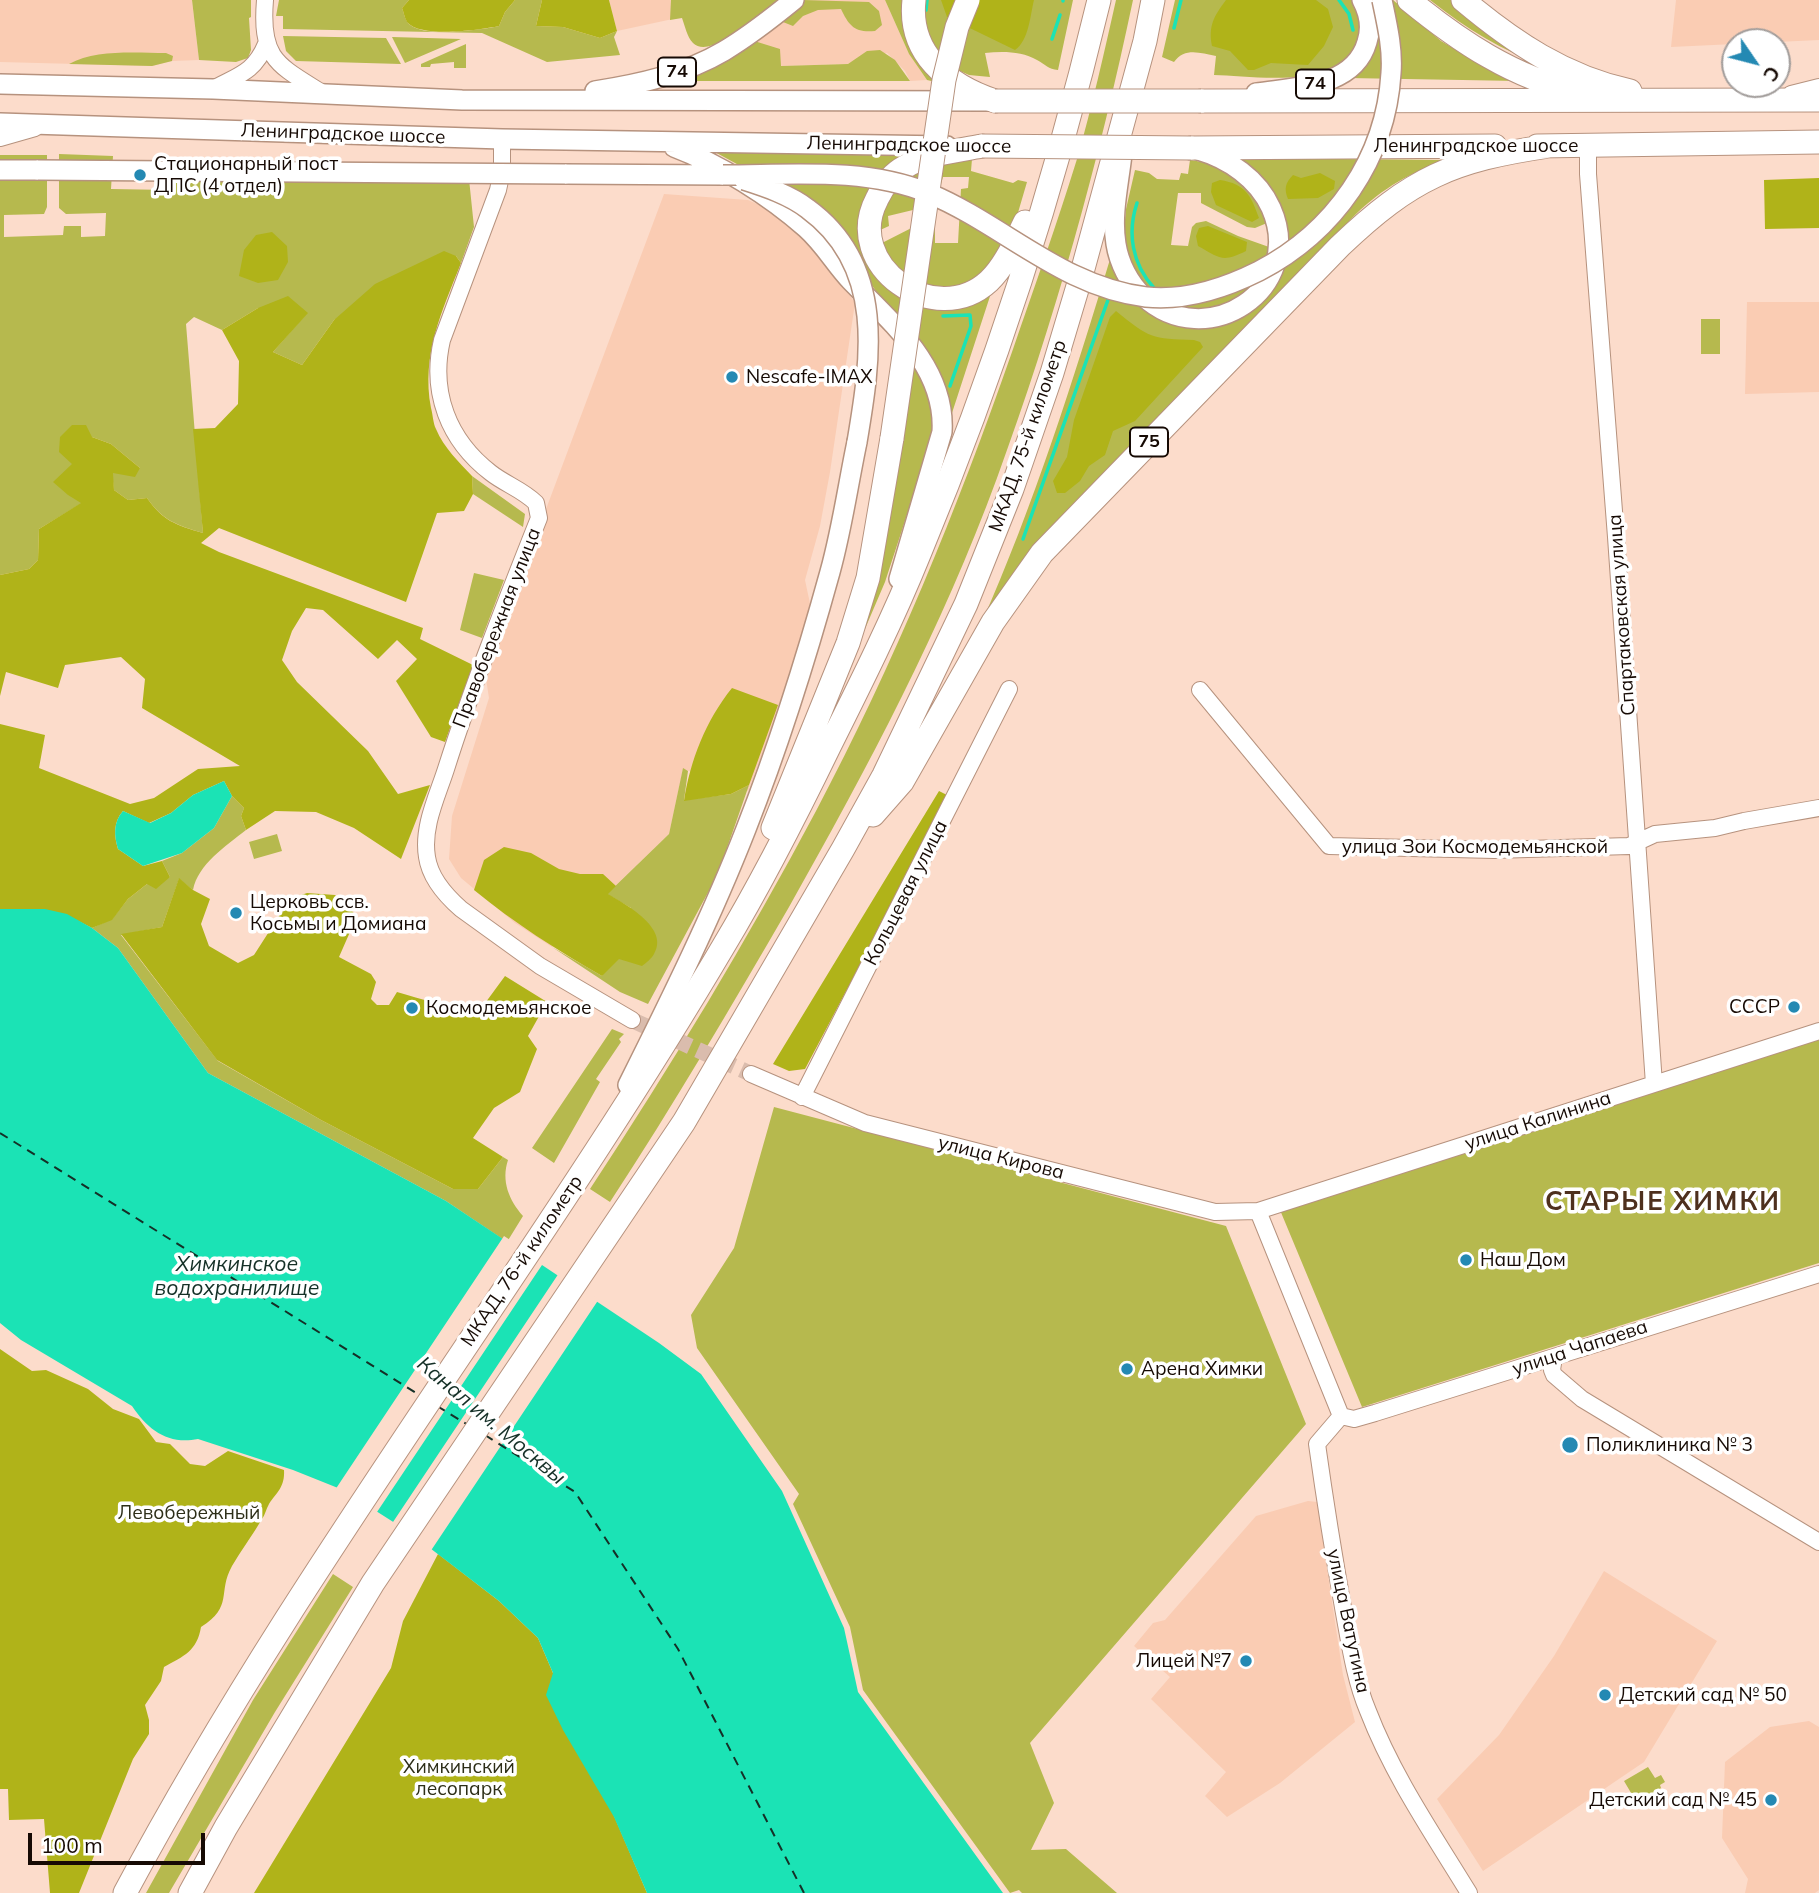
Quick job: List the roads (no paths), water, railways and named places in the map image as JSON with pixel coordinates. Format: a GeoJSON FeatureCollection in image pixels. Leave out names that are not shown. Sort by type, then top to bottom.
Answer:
{"type":"FeatureCollection","features":[{"type":"Feature","properties":{"kind":"highway"},"geometry":{"type":"LineString","coordinates":[[914,0],[915,34],[924,53],[951,78],[979,96],[995,101]]}},
{"type":"Feature","properties":{"kind":"highway"},"geometry":{"type":"LineString","coordinates":[[725,944],[848,643],[869,578],[944,80],[957,27],[968,0]]}},
{"type":"Feature","properties":{"kind":"highway"},"geometry":{"type":"LineString","coordinates":[[1083,0],[1084,63]]}},
{"type":"Feature","properties":{"kind":"highway"},"geometry":{"type":"LineString","coordinates":[[877,649],[954,470],[998,345],[1058,157],[1099,0]]}},
{"type":"Feature","properties":{"kind":"highway","name":"МКАД, 75-й километр"},"geometry":{"type":"LineString","coordinates":[[843,849],[884,775],[966,604],[1012,489],[1056,361],[1128,107],[1153,0]]}},
{"type":"Feature","properties":{"kind":"highway"},"geometry":{"type":"LineString","coordinates":[[1409,0],[1464,42],[1501,63],[1558,86],[1619,100]]}},
{"type":"Feature","properties":{"kind":"highway"},"geometry":{"type":"LineString","coordinates":[[1463,0],[1503,33],[1557,65],[1597,82],[1674,99]]}},
{"type":"Feature","properties":{"kind":"highway","name":"Ленинградское шоссе"},"geometry":{"type":"LineString","coordinates":[[995,101],[1819,100]]}},
{"type":"Feature","properties":{"kind":"highway","name":"Ленинградское шоссе"},"geometry":{"type":"LineString","coordinates":[[982,146],[1191,148],[1819,142]]}},
{"type":"Feature","properties":{"kind":"highway"},"geometry":{"type":"LineString","coordinates":[[982,146],[928,157],[903,167],[891,177],[873,206],[869,237],[875,256],[898,284],[917,294],[934,299],[954,297],[989,282],[1011,250],[1058,157]]}},
{"type":"Feature","properties":{"kind":"highway","name":"75"},"geometry":{"type":"LineString","coordinates":[[843,849],[902,782],[993,622],[1042,553],[1340,246],[1380,208],[1402,192],[1446,169],[1491,155],[1549,146]]}},
{"type":"Feature","properties":{"kind":"highway","name":"МКАД, 76-й километр"},"geometry":{"type":"LineString","coordinates":[[125,1893],[171,1806],[327,1552],[596,1150],[725,944],[801,804],[877,649]]}},
{"type":"Feature","properties":{"kind":"highway"},"geometry":{"type":"LineString","coordinates":[[190,1893],[233,1816],[373,1583],[684,1122],[843,849]]}},
{"type":"Feature","properties":{"kind":"main road","name":"74"},"geometry":{"type":"LineString","coordinates":[[541,100],[656,80],[687,69],[723,52],[794,0]]}},
{"type":"Feature","properties":{"kind":"main road"},"geometry":{"type":"LineString","coordinates":[[1145,41],[1166,0]]}},
{"type":"Feature","properties":{"kind":"main road","name":"74"},"geometry":{"type":"LineString","coordinates":[[1201,101],[1312,85],[1343,74],[1357,61],[1367,44],[1370,22],[1362,0]]}},
{"type":"Feature","properties":{"kind":"main road"},"geometry":{"type":"LineString","coordinates":[[0,170],[864,178],[905,185],[953,205],[1055,267],[1093,284],[1149,297],[1203,292],[1248,276],[1294,250],[1326,221],[1361,176],[1371,159],[1379,134],[1391,72],[1388,30],[1382,0]]}},
{"type":"Feature","properties":{"kind":"main road","name":"Ленинградское шоссе"},"geometry":{"type":"LineString","coordinates":[[0,84],[541,100],[995,101]]}},
{"type":"Feature","properties":{"kind":"main road"},"geometry":{"type":"LineString","coordinates":[[1128,107],[1114,221],[1116,246],[1123,267],[1137,291],[1159,309],[1184,318],[1211,319],[1238,309],[1257,294],[1267,281],[1277,255],[1277,228],[1268,202],[1253,181],[1208,152],[1191,148]]}},
{"type":"Feature","properties":{"kind":"main road","name":"Ленинградское шоссе"},"geometry":{"type":"LineString","coordinates":[[0,123],[502,139],[982,146]]}},
{"type":"Feature","properties":{"kind":"main road"},"geometry":{"type":"LineString","coordinates":[[663,142],[696,155],[737,179],[807,228],[907,341],[931,376],[939,394],[943,414],[942,432],[877,649]]}},
{"type":"Feature","properties":{"kind":"main road"},"geometry":{"type":"LineString","coordinates":[[596,1150],[703,926],[745,831],[776,748],[831,568],[864,403],[869,358],[869,317],[855,266],[838,239],[818,217],[788,197],[745,180],[723,175]]}},
{"type":"Feature","properties":{"kind":"street"},"geometry":{"type":"LineString","coordinates":[[265,0],[263,22],[266,44],[287,71],[327,95]]}},
{"type":"Feature","properties":{"kind":"street"},"geometry":{"type":"LineString","coordinates":[[213,89],[252,67],[259,60],[266,44]]}},
{"type":"Feature","properties":{"kind":"street"},"geometry":{"type":"LineString","coordinates":[[1769,99],[1819,87]]}},
{"type":"Feature","properties":{"kind":"street"},"geometry":{"type":"LineString","coordinates":[[0,138],[47,124]]}},
{"type":"Feature","properties":{"kind":"street","name":"Правобережная улица"},"geometry":{"type":"LineString","coordinates":[[502,139],[502,171],[498,190],[442,340],[437,362],[438,384],[442,405],[458,437],[474,458],[536,503],[539,518],[451,751],[428,823],[427,856],[435,881],[461,909],[540,966],[632,1020]]}},
{"type":"Feature","properties":{"kind":"street","name":"Спартаковская улица"},"geometry":{"type":"LineString","coordinates":[[1588,145],[1654,1084]]}},
{"type":"Feature","properties":{"kind":"street","name":"Кольцевая улица"},"geometry":{"type":"LineString","coordinates":[[802,1097],[1009,689]]}},
{"type":"Feature","properties":{"kind":"street","name":"улица Зои Космодемьянской"},"geometry":{"type":"LineString","coordinates":[[1200,690],[1329,846],[1494,850],[1629,846],[1655,834],[1715,828],[1819,808]]}},
{"type":"Feature","properties":{"kind":"street","name":"улица Калинина"},"geometry":{"type":"LineString","coordinates":[[1258,1211],[1819,1031]]}},
{"type":"Feature","properties":{"kind":"street","name":"улица Кирова"},"geometry":{"type":"LineString","coordinates":[[751,1074],[865,1124],[1215,1212],[1258,1211]]}},
{"type":"Feature","properties":{"kind":"street"},"geometry":{"type":"LineString","coordinates":[[1258,1211],[1341,1416]]}},
{"type":"Feature","properties":{"kind":"street","name":"улица Чапаева"},"geometry":{"type":"LineString","coordinates":[[1341,1416],[1356,1418],[1819,1274]]}},
{"type":"Feature","properties":{"kind":"street"},"geometry":{"type":"LineString","coordinates":[[1553,1357],[1554,1375],[1582,1399],[1819,1542]]}},
{"type":"Feature","properties":{"kind":"street","name":"улица Ватутина"},"geometry":{"type":"LineString","coordinates":[[1341,1416],[1317,1444],[1329,1530],[1355,1671],[1380,1741],[1417,1809],[1469,1893]]}},
{"type":"Feature","properties":{"kind":"water"},"geometry":{"type":"Polygon","coordinates":[[[224,781],[232,796],[214,828],[182,853],[143,866],[118,849],[115,829],[123,811],[150,823],[171,813],[193,795],[224,781]]]}},
{"type":"Feature","properties":{"kind":"water","name":"Химкинское водохранилище"},"geometry":{"type":"Polygon","coordinates":[[[0,909],[45,909],[67,914],[92,928],[118,948],[208,1073],[446,1201],[701,1374],[782,1491],[844,1628],[858,1692],[1003,1893],[647,1893],[614,1817],[563,1730],[546,1695],[553,1673],[538,1638],[499,1601],[409,1532],[343,1490],[293,1470],[198,1439],[168,1438],[152,1429],[132,1406],[21,1340],[0,1323],[0,909]]]}},
{"type":"Feature","properties":{"kind":"waterway"},"geometry":{"type":"LineString","coordinates":[[926,10],[927,0]]}},
{"type":"Feature","properties":{"kind":"waterway"},"geometry":{"type":"LineString","coordinates":[[1174,28],[1181,0]]}},
{"type":"Feature","properties":{"kind":"waterway"},"geometry":{"type":"LineString","coordinates":[[1339,0],[1349,14],[1353,30]]}},
{"type":"Feature","properties":{"kind":"waterway"},"geometry":{"type":"LineString","coordinates":[[1052,39],[1060,15]]}},
{"type":"Feature","properties":{"kind":"waterway"},"geometry":{"type":"LineString","coordinates":[[1137,203],[1132,226],[1134,248],[1141,269],[1154,288]]}},
{"type":"Feature","properties":{"kind":"waterway"},"geometry":{"type":"LineString","coordinates":[[1023,539],[1109,297]]}},
{"type":"Feature","properties":{"kind":"waterway"},"geometry":{"type":"LineString","coordinates":[[943,316],[970,315],[971,326],[950,386]]}},
{"type":"Feature","properties":{"kind":"tunnel"},"geometry":{"type":"LineString","coordinates":[[632,1020],[751,1074]]}},
{"type":"Feature","properties":{"kind":"place","name":"Стационарный пост ДПС (4 отдел)"},"geometry":{"type":"Point","coordinates":[140,175]}},
{"type":"Feature","properties":{"kind":"place","name":"Nescafe-IMAX"},"geometry":{"type":"Point","coordinates":[732,377]}},
{"type":"Feature","properties":{"kind":"place","name":"Церковь ссв. Косьмы и Домиана"},"geometry":{"type":"Point","coordinates":[236,913]}},
{"type":"Feature","properties":{"kind":"place","name":"СССР"},"geometry":{"type":"Point","coordinates":[1794,1007]}},
{"type":"Feature","properties":{"kind":"place","name":"Космодемьянское"},"geometry":{"type":"Point","coordinates":[412,1008]}},
{"type":"Feature","properties":{"kind":"place","name":"Наш Дом"},"geometry":{"type":"Point","coordinates":[1466,1260]}},
{"type":"Feature","properties":{"kind":"place","name":"Арена Химки"},"geometry":{"type":"Point","coordinates":[1127,1369]}},
{"type":"Feature","properties":{"kind":"place","name":"Поликлиника № 3"},"geometry":{"type":"Point","coordinates":[1570,1445]}},
{"type":"Feature","properties":{"kind":"place","name":"Лицей №7"},"geometry":{"type":"Point","coordinates":[1246,1661]}},
{"type":"Feature","properties":{"kind":"place","name":"Детский сад № 50"},"geometry":{"type":"Point","coordinates":[1605,1695]}},
{"type":"Feature","properties":{"kind":"place","name":"Детский сад № 45"},"geometry":{"type":"Point","coordinates":[1771,1800]}},
{"type":"Feature","properties":{"kind":"district","name":"СТАРЫЕ ХИМКИ"},"geometry":{"type":"Point","coordinates":[1663,1202]}},
{"type":"Feature","properties":{"kind":"water label","name":"Канал им. Москвы"},"geometry":{"type":"Point","coordinates":[491,1421]}},
{"type":"Feature","properties":{"kind":"park label","name":"Левобережный"},"geometry":{"type":"Point","coordinates":[189,1513]}},
{"type":"Feature","properties":{"kind":"park label","name":"Химкинский лесопарк"},"geometry":{"type":"Point","coordinates":[459,1778]}}]}
